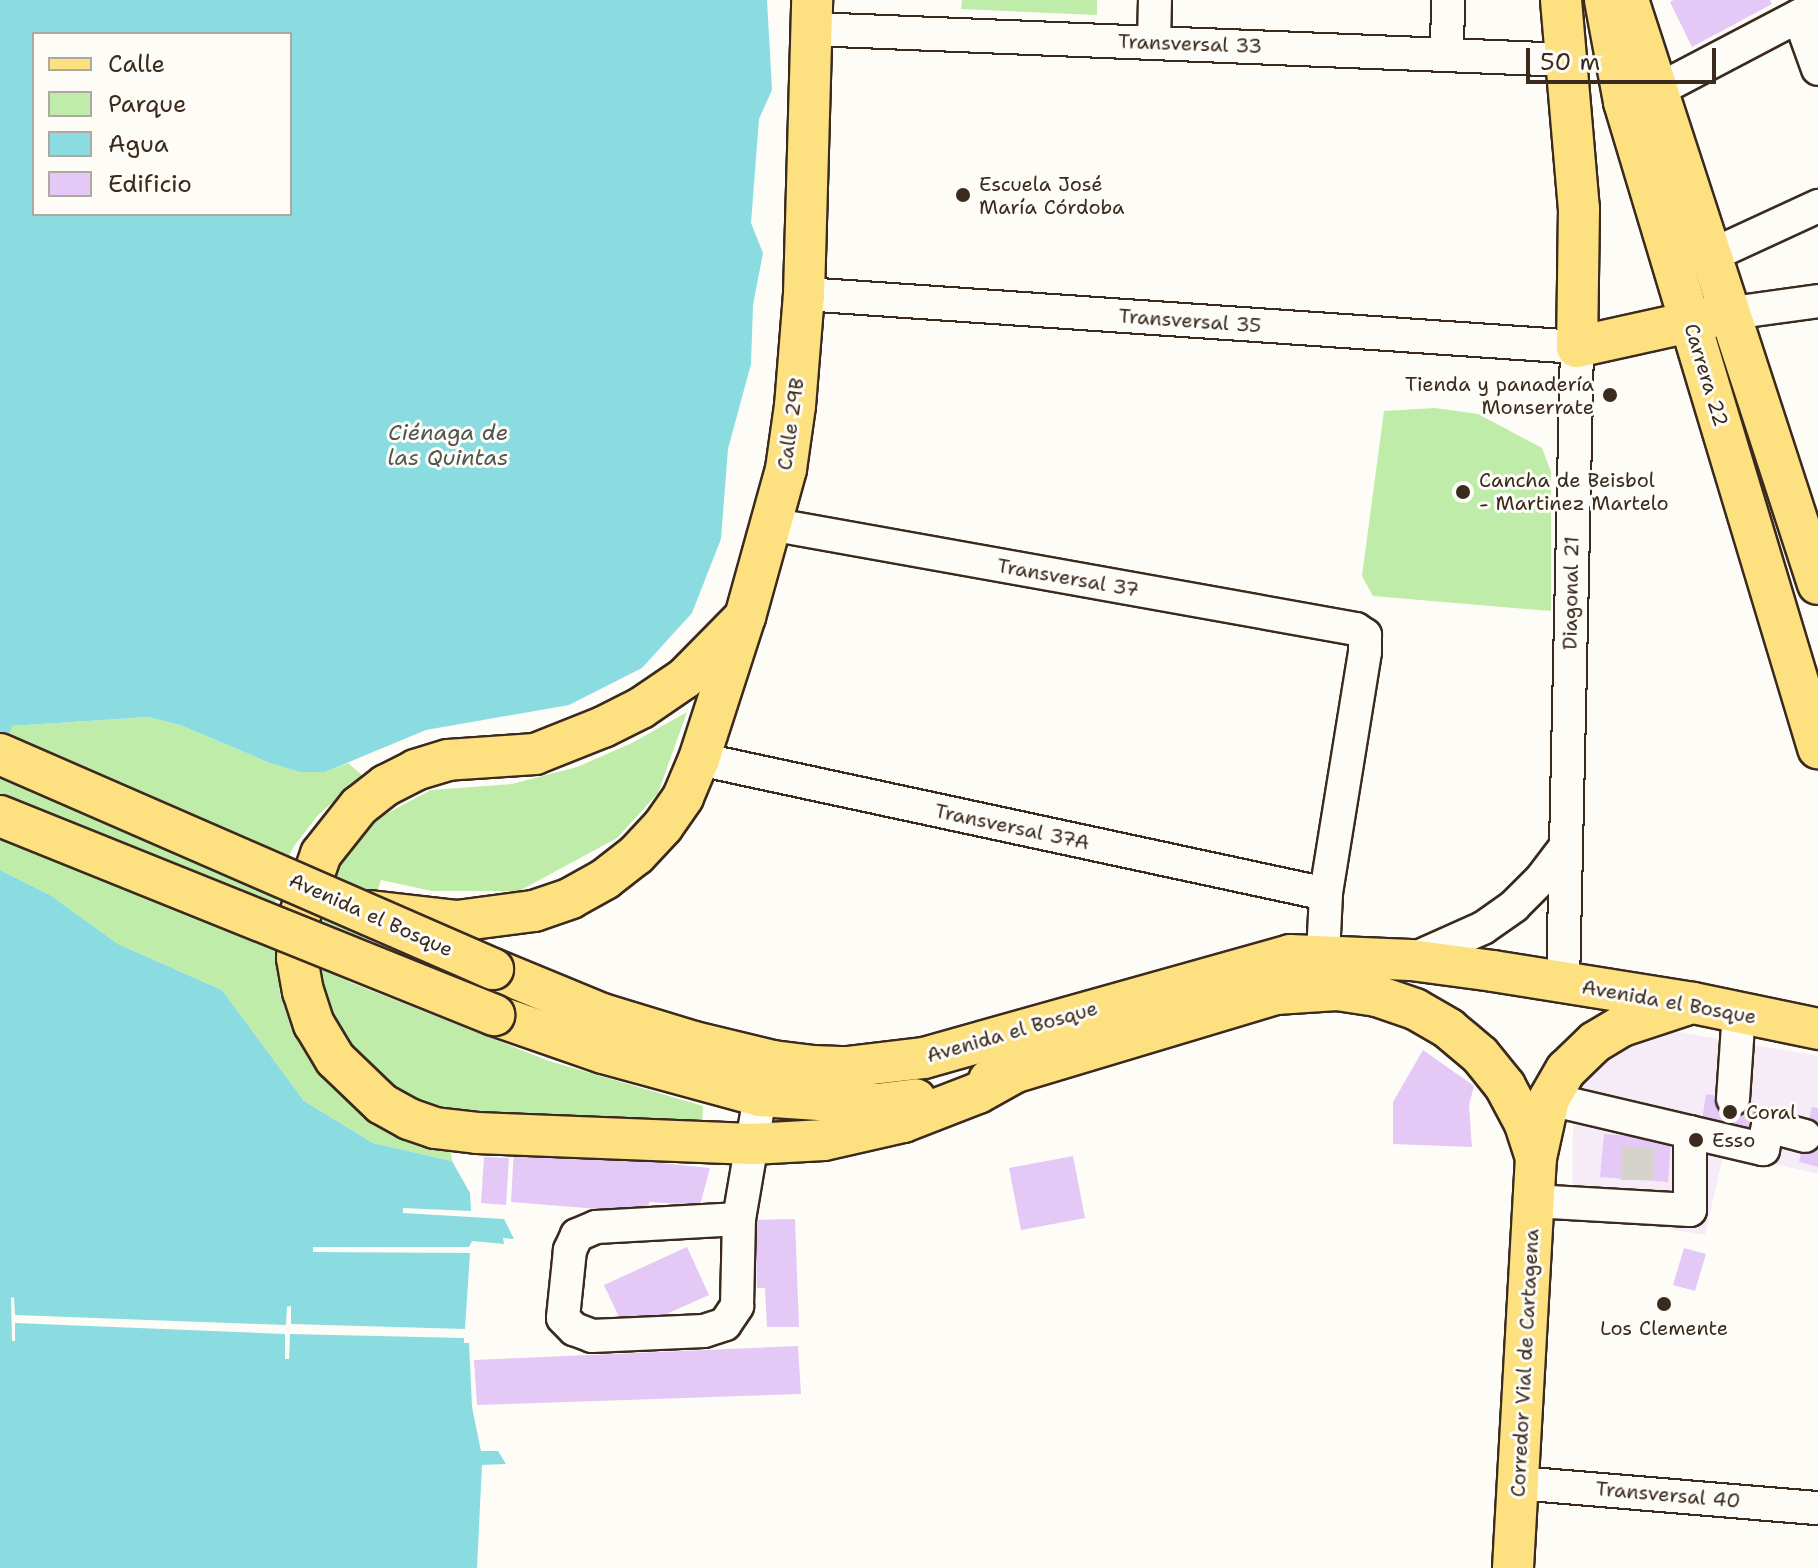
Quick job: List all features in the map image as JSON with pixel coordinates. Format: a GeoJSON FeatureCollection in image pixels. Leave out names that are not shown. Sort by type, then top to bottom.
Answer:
{"type":"FeatureCollection","features":[{"type":"Feature","properties":{"kind":"main road"},"geometry":{"type":"LineString","coordinates":[[1561,0],[1567,60],[1640,97]]}},
{"type":"Feature","properties":{"kind":"main road","name":"Carrera 22"},"geometry":{"type":"LineString","coordinates":[[1605,0],[1640,97],[1670,132],[1732,313],[1818,584]]}},
{"type":"Feature","properties":{"kind":"main road","name":"Carrera 22"},"geometry":{"type":"LineString","coordinates":[[1628,0],[1640,97],[1690,322],[1818,745]]}},
{"type":"Feature","properties":{"kind":"main road","name":"Calle 29B"},"geometry":{"type":"LineString","coordinates":[[363,910],[457,921],[534,911],[571,898],[605,879],[636,855],[663,826],[683,797],[699,759],[745,617],[786,469],[795,406],[804,294],[812,14]]}},
{"type":"Feature","properties":{"kind":"main road","name":"Diagonal 21"},"geometry":{"type":"LineString","coordinates":[[1567,60],[1579,208],[1577,347]]}},
{"type":"Feature","properties":{"kind":"main road"},"geometry":{"type":"LineString","coordinates":[[1577,347],[1732,313]]}},
{"type":"Feature","properties":{"kind":"main road"},"geometry":{"type":"LineString","coordinates":[[745,617],[685,678],[641,708],[603,727],[535,754],[448,760],[416,770],[368,799],[331,837],[321,854],[300,914],[297,958],[303,991],[314,1024],[335,1059],[382,1104],[409,1119],[435,1128],[477,1133],[752,1144],[824,1140],[903,1122],[953,1104],[1014,1073]]}},
{"type":"Feature","properties":{"kind":"main road","name":"Avenida el Bosque"},"geometry":{"type":"LineString","coordinates":[[0,754],[602,1014],[694,1042],[773,1061],[847,1067],[924,1058],[971,1047],[1258,961],[1290,955],[1411,960],[1739,1011],[1806,1031]]}},
{"type":"Feature","properties":{"kind":"main road","name":"Avenida el Bosque"},"geometry":{"type":"LineString","coordinates":[[0,816],[494,1015],[603,1053],[760,1096],[877,1104],[916,1099],[1014,1073],[1276,994],[1337,990],[1377,996],[1415,1009],[1449,1029],[1480,1055],[1517,1109],[1536,1158]]}},
{"type":"Feature","properties":{"kind":"main road"},"geometry":{"type":"LineString","coordinates":[[1549,1099],[1566,1070],[1595,1042],[1622,1026],[1693,1003]]}},
{"type":"Feature","properties":{"kind":"main road","name":"Corredor Vial de Cartagena"},"geometry":{"type":"LineString","coordinates":[[1513,1568],[1536,1158],[1549,1099]]}},
{"type":"Feature","properties":{"kind":"street"},"geometry":{"type":"LineString","coordinates":[[1154,43],[1155,0]]}},
{"type":"Feature","properties":{"kind":"street"},"geometry":{"type":"LineString","coordinates":[[1447,55],[1448,0]]}},
{"type":"Feature","properties":{"kind":"street"},"geometry":{"type":"LineString","coordinates":[[1640,97],[1808,11],[1818,69]]}},
{"type":"Feature","properties":{"kind":"street","name":"Transversal 33"},"geometry":{"type":"LineString","coordinates":[[812,14],[1154,43],[1567,60]]}},
{"type":"Feature","properties":{"kind":"street"},"geometry":{"type":"LineString","coordinates":[[1712,255],[1818,206]]}},
{"type":"Feature","properties":{"kind":"street","name":"Transversal 35"},"geometry":{"type":"LineString","coordinates":[[804,294],[1577,347]]}},
{"type":"Feature","properties":{"kind":"street"},"geometry":{"type":"LineString","coordinates":[[1732,313],[1818,301]]}},
{"type":"Feature","properties":{"kind":"street","name":"Diagonal 21"},"geometry":{"type":"LineString","coordinates":[[1563,983],[1577,347]]}},
{"type":"Feature","properties":{"kind":"street","name":"Transversal 37"},"geometry":{"type":"LineString","coordinates":[[770,524],[1356,629],[1365,635],[1365,652],[1326,894]]}},
{"type":"Feature","properties":{"kind":"street","name":"Transversal 37A"},"geometry":{"type":"LineString","coordinates":[[699,759],[1326,894]]}},
{"type":"Feature","properties":{"kind":"street"},"geometry":{"type":"LineString","coordinates":[[1411,960],[1483,928],[1514,906],[1542,878],[1565,847]]}},
{"type":"Feature","properties":{"kind":"street"},"geometry":{"type":"LineString","coordinates":[[1323,955],[1326,894]]}},
{"type":"Feature","properties":{"kind":"street"},"geometry":{"type":"LineString","coordinates":[[1730,1121],[1739,1011]]}},
{"type":"Feature","properties":{"kind":"street"},"geometry":{"type":"LineString","coordinates":[[739,1219],[596,1227],[577,1235],[570,1250],[563,1318],[574,1329],[592,1336],[704,1331],[725,1324],[737,1306],[739,1219],[760,1096]]}},
{"type":"Feature","properties":{"kind":"street"},"geometry":{"type":"LineString","coordinates":[[1549,1099],[1637,1128],[1690,1132],[1730,1121]]}},
{"type":"Feature","properties":{"kind":"street"},"geometry":{"type":"LineString","coordinates":[[1730,1121],[1763,1149],[1768,1126],[1805,1136]]}},
{"type":"Feature","properties":{"kind":"street"},"geometry":{"type":"LineString","coordinates":[[1533,1201],[1636,1193],[1690,1210],[1690,1132]]}},
{"type":"Feature","properties":{"kind":"street","name":"Transversal 40"},"geometry":{"type":"LineString","coordinates":[[1518,1483],[1818,1508]]}},
{"type":"Feature","properties":{"kind":"shaded area","name":"Esso"},"geometry":{"type":"Polygon","coordinates":[[[1661,1029],[1818,1056],[1818,1174],[1724,1152],[1705,1235],[1572,1213],[1573,1129],[1583,1071],[1625,1043],[1661,1029]]]}},
{"type":"Feature","properties":{"kind":"green space"},"geometry":{"type":"Polygon","coordinates":[[[962,0],[1097,0],[1097,15],[961,9],[962,0]]]}},
{"type":"Feature","properties":{"kind":"green space","name":"Cancha de Beisbol - Martinez Martelo"},"geometry":{"type":"Polygon","coordinates":[[[1435,408],[1478,414],[1542,448],[1551,472],[1551,611],[1373,596],[1362,576],[1384,411],[1435,408]]]}},
{"type":"Feature","properties":{"kind":"green space"},"geometry":{"type":"Polygon","coordinates":[[[687,712],[658,793],[617,838],[519,891],[432,891],[381,880],[347,981],[549,1061],[703,1106],[702,1128],[488,1117],[408,1098],[370,1070],[338,1031],[313,971],[311,922],[333,862],[363,826],[431,790],[512,784],[577,767],[632,743],[687,712]]]}},
{"type":"Feature","properties":{"kind":"green space"},"geometry":{"type":"Polygon","coordinates":[[[148,717],[180,725],[299,772],[325,772],[348,763],[363,776],[318,815],[294,846],[277,879],[274,930],[280,995],[296,1035],[328,1083],[371,1115],[450,1145],[452,1161],[373,1143],[304,1101],[222,990],[118,944],[50,895],[0,870],[0,758],[11,726],[148,717]]]}},
{"type":"Feature","properties":{"kind":"water","name":"Ciénaga de las Quintas"},"geometry":{"type":"Polygon","coordinates":[[[0,0],[767,0],[772,90],[759,119],[751,223],[763,253],[753,305],[751,364],[728,449],[721,539],[692,613],[642,668],[569,705],[426,730],[325,772],[299,772],[270,763],[180,725],[148,717],[12,726],[0,758],[0,0]]]}},
{"type":"Feature","properties":{"kind":"water"},"geometry":{"type":"Polygon","coordinates":[[[0,870],[50,895],[118,944],[222,990],[304,1101],[373,1143],[452,1161],[470,1193],[471,1211],[403,1208],[403,1213],[504,1219],[514,1239],[503,1238],[504,1244],[472,1241],[469,1247],[313,1247],[313,1252],[470,1253],[465,1329],[291,1324],[291,1306],[287,1307],[286,1325],[15,1315],[14,1297],[11,1298],[12,1341],[15,1341],[15,1323],[285,1334],[285,1359],[289,1359],[290,1334],[464,1338],[464,1343],[469,1343],[472,1407],[481,1451],[498,1451],[506,1464],[482,1465],[477,1568],[0,1568],[0,870]]]}},
{"type":"Feature","properties":{"kind":"building"},"geometry":{"type":"Polygon","coordinates":[[[1770,0],[1772,4],[1692,47],[1670,2],[1770,0]]]}},
{"type":"Feature","properties":{"kind":"building"},"geometry":{"type":"Polygon","coordinates":[[[1423,1050],[1474,1086],[1469,1105],[1472,1147],[1393,1144],[1393,1102],[1423,1050]]]}},
{"type":"Feature","properties":{"kind":"building","name":"Coral"},"geometry":{"type":"Polygon","coordinates":[[[1706,1094],[1757,1102],[1753,1128],[1702,1121],[1706,1094]]]}},
{"type":"Feature","properties":{"kind":"building"},"geometry":{"type":"Polygon","coordinates":[[[1812,1107],[1818,1108],[1818,1167],[1799,1162],[1812,1107]]]}},
{"type":"Feature","properties":{"kind":"building"},"geometry":{"type":"Polygon","coordinates":[[[1604,1134],[1671,1139],[1668,1182],[1600,1177],[1604,1134]]]}},
{"type":"Feature","properties":{"kind":"building"},"geometry":{"type":"Polygon","coordinates":[[[514,1148],[710,1168],[700,1205],[649,1202],[648,1213],[511,1202],[514,1148]]]}},
{"type":"Feature","properties":{"kind":"building"},"geometry":{"type":"Polygon","coordinates":[[[1073,1156],[1085,1218],[1021,1230],[1009,1168],[1073,1156]]]}},
{"type":"Feature","properties":{"kind":"building"},"geometry":{"type":"Polygon","coordinates":[[[484,1157],[509,1158],[506,1205],[481,1203],[484,1157]]]}},
{"type":"Feature","properties":{"kind":"building"},"geometry":{"type":"Polygon","coordinates":[[[795,1219],[799,1327],[767,1327],[765,1288],[757,1288],[755,1220],[795,1219]]]}},
{"type":"Feature","properties":{"kind":"building"},"geometry":{"type":"Polygon","coordinates":[[[687,1247],[709,1295],[626,1332],[604,1285],[687,1247]]]}},
{"type":"Feature","properties":{"kind":"building"},"geometry":{"type":"Polygon","coordinates":[[[1684,1248],[1706,1254],[1695,1291],[1673,1285],[1684,1248]]]}},
{"type":"Feature","properties":{"kind":"building"},"geometry":{"type":"Polygon","coordinates":[[[798,1346],[801,1394],[477,1405],[474,1360],[798,1346]]]}},
{"type":"Feature","properties":{"kind":"tunnel"},"geometry":{"type":"LineString","coordinates":[[1637,1137],[1637,1180]]}},
{"type":"Feature","properties":{"kind":"place","name":"Escuela José María Córdoba"},"geometry":{"type":"Point","coordinates":[963,195]}},
{"type":"Feature","properties":{"kind":"place","name":"Tienda y panadería Monserrate"},"geometry":{"type":"Point","coordinates":[1610,395]}},
{"type":"Feature","properties":{"kind":"place","name":"Cancha de Beisbol - Martinez Martelo"},"geometry":{"type":"Point","coordinates":[1463,492]}},
{"type":"Feature","properties":{"kind":"place","name":"Coral"},"geometry":{"type":"Point","coordinates":[1730,1112]}},
{"type":"Feature","properties":{"kind":"place","name":"Esso"},"geometry":{"type":"Point","coordinates":[1696,1140]}},
{"type":"Feature","properties":{"kind":"place","name":"Los Clemente"},"geometry":{"type":"Point","coordinates":[1664,1304]}}]}
